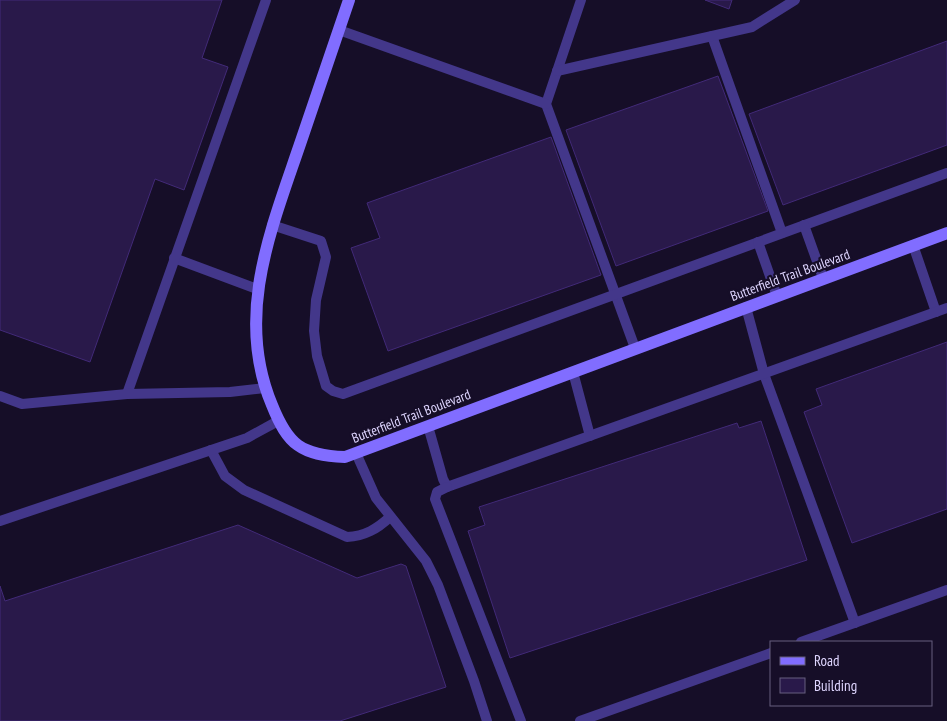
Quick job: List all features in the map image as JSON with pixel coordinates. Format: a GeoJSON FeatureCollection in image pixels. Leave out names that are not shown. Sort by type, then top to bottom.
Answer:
{"type":"FeatureCollection","features":[{"type":"Feature","properties":{"kind":"street","name":"Butterfield Trail Boulevard"},"geometry":{"type":"LineString","coordinates":[[349,0],[272,225],[257,289],[255,327],[257,354],[264,388],[278,421],[290,440],[316,454],[345,457],[947,233]]}},
{"type":"Feature","properties":{"kind":"lane"},"geometry":{"type":"LineString","coordinates":[[126,394],[266,0]]}},
{"type":"Feature","properties":{"kind":"lane"},"geometry":{"type":"LineString","coordinates":[[581,0],[546,104],[635,348]]}},
{"type":"Feature","properties":{"kind":"lane"},"geometry":{"type":"LineString","coordinates":[[557,71],[752,27],[795,0]]}},
{"type":"Feature","properties":{"kind":"lane"},"geometry":{"type":"LineString","coordinates":[[339,30],[546,104]]}},
{"type":"Feature","properties":{"kind":"lane"},"geometry":{"type":"LineString","coordinates":[[712,36],[782,233]]}},
{"type":"Feature","properties":{"kind":"lane"},"geometry":{"type":"LineString","coordinates":[[272,225],[321,241],[326,257],[316,300],[314,330],[317,356],[326,386],[333,391],[343,394],[947,173]]}},
{"type":"Feature","properties":{"kind":"lane"},"geometry":{"type":"LineString","coordinates":[[804,225],[823,278]]}},
{"type":"Feature","properties":{"kind":"lane"},"geometry":{"type":"LineString","coordinates":[[758,242],[777,296]]}},
{"type":"Feature","properties":{"kind":"lane"},"geometry":{"type":"LineString","coordinates":[[913,245],[936,312]]}},
{"type":"Feature","properties":{"kind":"lane"},"geometry":{"type":"LineString","coordinates":[[174,258],[257,289]]}},
{"type":"Feature","properties":{"kind":"lane"},"geometry":{"type":"LineString","coordinates":[[746,307],[764,374],[855,623]]}},
{"type":"Feature","properties":{"kind":"lane"},"geometry":{"type":"LineString","coordinates":[[521,721],[435,500],[436,492],[947,308]]}},
{"type":"Feature","properties":{"kind":"lane"},"geometry":{"type":"LineString","coordinates":[[573,372],[590,436]]}},
{"type":"Feature","properties":{"kind":"lane"},"geometry":{"type":"LineString","coordinates":[[0,396],[22,404],[126,394],[230,392],[264,388]]}},
{"type":"Feature","properties":{"kind":"lane"},"geometry":{"type":"LineString","coordinates":[[0,521],[247,438],[278,421]]}},
{"type":"Feature","properties":{"kind":"lane"},"geometry":{"type":"LineString","coordinates":[[428,426],[447,487]]}},
{"type":"Feature","properties":{"kind":"lane"},"geometry":{"type":"LineString","coordinates":[[211,450],[225,476],[244,490],[347,537],[360,536],[379,527],[390,517]]}},
{"type":"Feature","properties":{"kind":"lane"},"geometry":{"type":"LineString","coordinates":[[356,453],[376,498],[426,560],[438,585],[487,721]]}},
{"type":"Feature","properties":{"kind":"lane"},"geometry":{"type":"LineString","coordinates":[[804,641],[947,590]]}},
{"type":"Feature","properties":{"kind":"lane"},"geometry":{"type":"LineString","coordinates":[[580,721],[770,653]]}},
{"type":"Feature","properties":{"kind":"building"},"geometry":{"type":"Polygon","coordinates":[[[0,0],[222,0],[202,58],[228,67],[184,190],[155,179],[90,362],[0,330],[0,0]]]}},
{"type":"Feature","properties":{"kind":"building"},"geometry":{"type":"Polygon","coordinates":[[[705,0],[732,0],[729,9],[705,0]]]}},
{"type":"Feature","properties":{"kind":"building"},"geometry":{"type":"Polygon","coordinates":[[[947,41],[947,145],[783,205],[749,114],[947,41]]]}},
{"type":"Feature","properties":{"kind":"building"},"geometry":{"type":"Polygon","coordinates":[[[718,76],[768,211],[616,266],[566,130],[718,76]]]}},
{"type":"Feature","properties":{"kind":"building"},"geometry":{"type":"Polygon","coordinates":[[[551,137],[601,275],[388,351],[351,248],[380,238],[367,203],[551,137]]]}},
{"type":"Feature","properties":{"kind":"building"},"geometry":{"type":"Polygon","coordinates":[[[947,342],[947,509],[852,543],[804,412],[822,405],[816,389],[947,342]]]}},
{"type":"Feature","properties":{"kind":"building"},"geometry":{"type":"Polygon","coordinates":[[[761,421],[807,560],[510,658],[468,531],[485,525],[479,507],[737,423],[739,428],[761,421]]]}},
{"type":"Feature","properties":{"kind":"building"},"geometry":{"type":"Polygon","coordinates":[[[238,525],[357,578],[401,564],[406,566],[446,687],[340,721],[0,721],[0,586],[5,601],[238,525]]]}}]}
